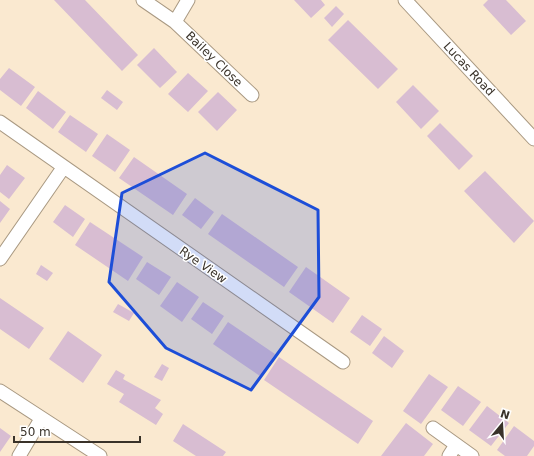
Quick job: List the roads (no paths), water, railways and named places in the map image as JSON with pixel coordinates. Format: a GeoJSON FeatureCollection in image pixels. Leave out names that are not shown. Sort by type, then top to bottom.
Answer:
{"type":"FeatureCollection","features":[{"type":"Feature","properties":{"kind":"street","name":"Bailey Close"},"geometry":{"type":"LineString","coordinates":[[143,0],[175,22],[252,96]]}},
{"type":"Feature","properties":{"kind":"street","name":"Bailey Close"},"geometry":{"type":"LineString","coordinates":[[175,22],[188,0]]}},
{"type":"Feature","properties":{"kind":"street","name":"Lucas Road"},"geometry":{"type":"LineString","coordinates":[[404,0],[534,139]]}},
{"type":"Feature","properties":{"kind":"street","name":"Rye View"},"geometry":{"type":"LineString","coordinates":[[0,122],[63,168],[343,362]]}},
{"type":"Feature","properties":{"kind":"street"},"geometry":{"type":"LineString","coordinates":[[0,259],[63,168]]}},
{"type":"Feature","properties":{"kind":"street"},"geometry":{"type":"LineString","coordinates":[[0,391],[100,456]]}},
{"type":"Feature","properties":{"kind":"street"},"geometry":{"type":"LineString","coordinates":[[19,456],[41,419]]}},
{"type":"Feature","properties":{"kind":"street"},"geometry":{"type":"LineString","coordinates":[[433,428],[472,456]]}},
{"type":"Feature","properties":{"kind":"street"},"geometry":{"type":"LineString","coordinates":[[449,456],[456,445]]}}]}
